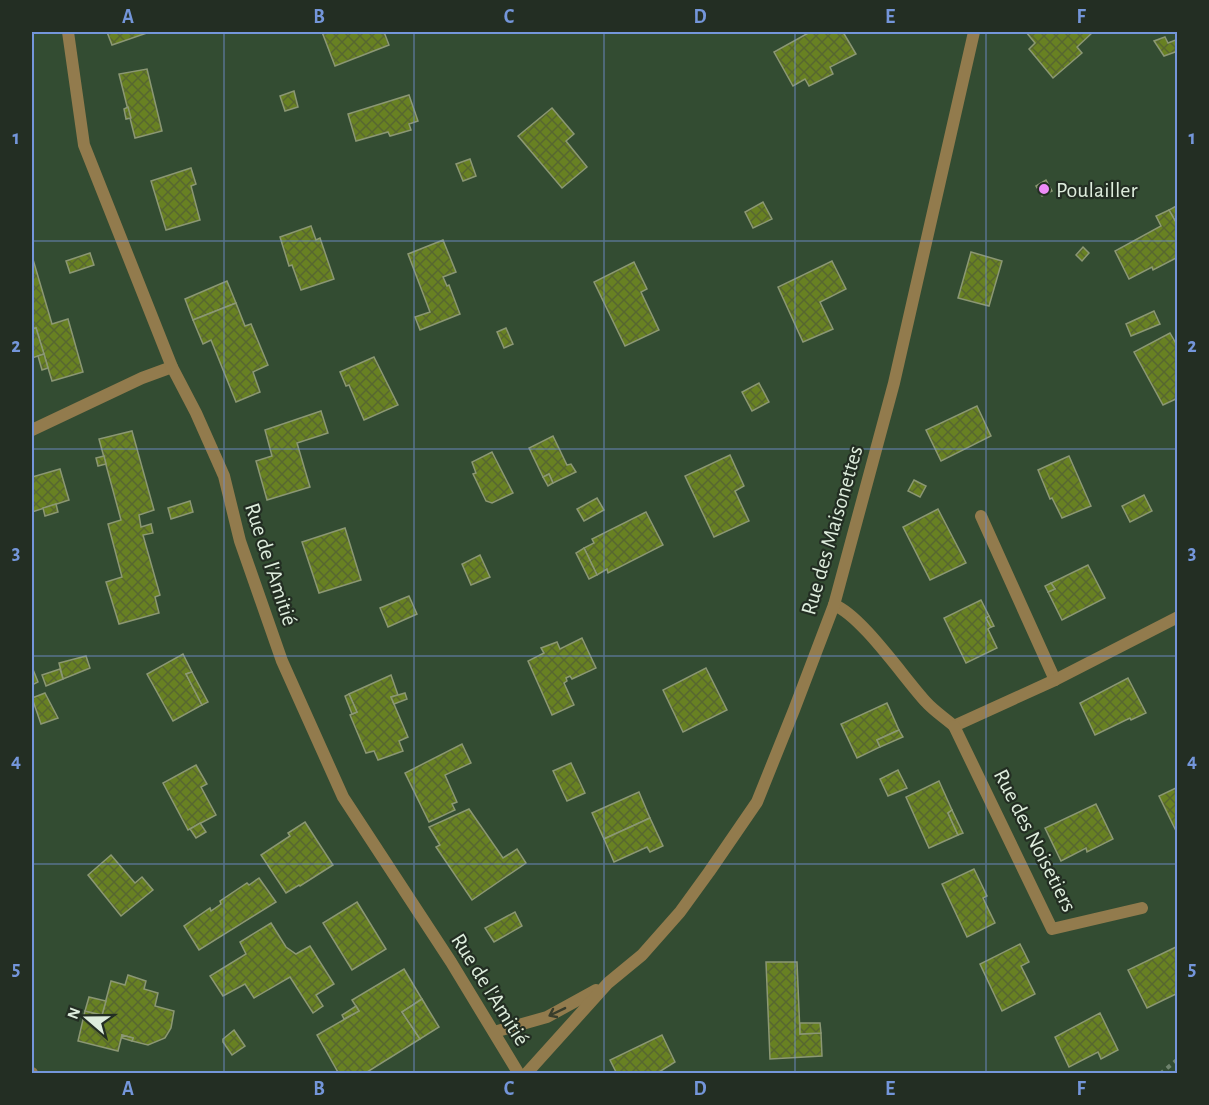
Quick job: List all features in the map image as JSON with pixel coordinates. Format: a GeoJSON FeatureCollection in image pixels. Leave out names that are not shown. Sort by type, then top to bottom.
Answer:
{"type":"FeatureCollection","features":[{"type":"Feature","properties":{"kind":"street","name":"Rue de l'Amitié"},"geometry":{"type":"LineString","coordinates":[[68,32],[84,145],[171,367],[196,413],[224,476],[240,541],[282,661],[343,797],[451,962],[519,1074]]}},
{"type":"Feature","properties":{"kind":"street","name":"Rue des Maisonettes"},"geometry":{"type":"LineString","coordinates":[[526,1074],[608,983],[642,954],[680,912],[757,802],[795,710],[834,604],[894,382],[974,32]]}},
{"type":"Feature","properties":{"kind":"street"},"geometry":{"type":"LineString","coordinates":[[32,430],[142,378],[171,367]]}},
{"type":"Feature","properties":{"kind":"street"},"geometry":{"type":"LineString","coordinates":[[981,516],[1055,680]]}},
{"type":"Feature","properties":{"kind":"street","name":"Rue des Noisetiers"},"geometry":{"type":"LineString","coordinates":[[834,604],[843,608],[864,629],[927,704],[954,726],[1053,929],[1142,908]]}},
{"type":"Feature","properties":{"kind":"street"},"geometry":{"type":"LineString","coordinates":[[954,726],[1055,680],[1178,617]]}},
{"type":"Feature","properties":{"kind":"street","name":"Rue des Maisonettes"},"geometry":{"type":"LineString","coordinates":[[494,1032],[547,1017],[608,983]]}},
{"type":"Feature","properties":{"kind":"path"},"geometry":{"type":"LineString","coordinates":[[1160,1074],[1178,1059]]}},
{"type":"Feature","properties":{"kind":"building"},"geometry":{"type":"Polygon","coordinates":[[[107,32],[146,32],[147,33],[112,45],[107,32]]]}},
{"type":"Feature","properties":{"kind":"building"},"geometry":{"type":"Polygon","coordinates":[[[322,32],[384,32],[389,45],[335,66],[322,32]]]}},
{"type":"Feature","properties":{"kind":"building"},"geometry":{"type":"Polygon","coordinates":[[[810,32],[843,32],[856,54],[830,67],[833,74],[809,86],[805,79],[793,86],[774,52],[810,32]]]}},
{"type":"Feature","properties":{"kind":"building"},"geometry":{"type":"Polygon","coordinates":[[[1026,32],[1093,32],[1077,47],[1082,53],[1053,78],[1029,49],[1035,43],[1026,32]]]}},
{"type":"Feature","properties":{"kind":"building"},"geometry":{"type":"Polygon","coordinates":[[[1165,37],[1168,43],[1178,39],[1178,51],[1164,56],[1154,41],[1165,37]]]}},
{"type":"Feature","properties":{"kind":"building"},"geometry":{"type":"Polygon","coordinates":[[[147,69],[162,131],[135,138],[119,74],[147,69]]]}},
{"type":"Feature","properties":{"kind":"building"},"geometry":{"type":"Polygon","coordinates":[[[294,91],[298,107],[285,111],[280,96],[294,91]]]}},
{"type":"Feature","properties":{"kind":"building"},"geometry":{"type":"Polygon","coordinates":[[[409,95],[418,121],[409,124],[411,130],[390,136],[388,132],[356,141],[348,114],[409,95]]]}},
{"type":"Feature","properties":{"kind":"building"},"geometry":{"type":"Polygon","coordinates":[[[128,107],[131,118],[126,119],[124,109],[128,107]]]}},
{"type":"Feature","properties":{"kind":"building"},"geometry":{"type":"Polygon","coordinates":[[[552,108],[574,134],[566,141],[587,167],[562,188],[518,136],[552,108]]]}},
{"type":"Feature","properties":{"kind":"building"},"geometry":{"type":"Polygon","coordinates":[[[470,159],[476,176],[463,181],[456,164],[470,159]]]}},
{"type":"Feature","properties":{"kind":"building"},"geometry":{"type":"Polygon","coordinates":[[[191,168],[196,184],[191,186],[200,220],[166,230],[151,181],[191,168]]]}},
{"type":"Feature","properties":{"kind":"building","name":"Poulailler"},"geometry":{"type":"Polygon","coordinates":[[[1046,180],[1052,191],[1042,196],[1036,186],[1046,180]]]}},
{"type":"Feature","properties":{"kind":"building"},"geometry":{"type":"Polygon","coordinates":[[[763,202],[772,219],[753,228],[745,212],[763,202]]]}},
{"type":"Feature","properties":{"kind":"building"},"geometry":{"type":"Polygon","coordinates":[[[1178,205],[1178,226],[1169,210],[1178,205]]]}},
{"type":"Feature","properties":{"kind":"building"},"geometry":{"type":"Polygon","coordinates":[[[1169,210],[1178,226],[1178,257],[1129,279],[1115,251],[1161,226],[1156,216],[1169,210]]]}},
{"type":"Feature","properties":{"kind":"building"},"geometry":{"type":"Polygon","coordinates":[[[311,226],[316,240],[320,238],[334,279],[301,290],[292,265],[289,266],[280,237],[311,226]]]}},
{"type":"Feature","properties":{"kind":"building"},"geometry":{"type":"Polygon","coordinates":[[[443,240],[456,272],[443,277],[447,286],[449,285],[460,314],[420,330],[415,317],[430,312],[408,254],[443,240]]]}},
{"type":"Feature","properties":{"kind":"building"},"geometry":{"type":"Polygon","coordinates":[[[1083,247],[1089,253],[1082,261],[1076,255],[1083,247]]]}},
{"type":"Feature","properties":{"kind":"building"},"geometry":{"type":"Polygon","coordinates":[[[971,252],[1002,261],[989,306],[958,298],[971,252]]]}},
{"type":"Feature","properties":{"kind":"building"},"geometry":{"type":"Polygon","coordinates":[[[90,253],[94,265],[70,273],[66,261],[90,253]]]}},
{"type":"Feature","properties":{"kind":"building"},"geometry":{"type":"Polygon","coordinates":[[[32,256],[52,324],[68,319],[83,372],[52,381],[36,328],[32,329],[32,256]]]}},
{"type":"Feature","properties":{"kind":"building"},"geometry":{"type":"Polygon","coordinates":[[[832,261],[846,289],[820,302],[833,329],[803,342],[778,287],[832,261]]]}},
{"type":"Feature","properties":{"kind":"building"},"geometry":{"type":"Polygon","coordinates":[[[634,262],[647,289],[641,292],[659,330],[625,346],[594,282],[634,262]]]}},
{"type":"Feature","properties":{"kind":"building"},"geometry":{"type":"Polygon","coordinates":[[[227,281],[236,303],[193,320],[185,299],[227,281]]]}},
{"type":"Feature","properties":{"kind":"building"},"geometry":{"type":"Polygon","coordinates":[[[236,303],[245,326],[251,324],[268,365],[253,372],[260,392],[236,402],[211,340],[203,344],[193,320],[236,303]]]}},
{"type":"Feature","properties":{"kind":"building"},"geometry":{"type":"Polygon","coordinates":[[[1154,311],[1160,324],[1131,336],[1126,324],[1154,311]]]}},
{"type":"Feature","properties":{"kind":"building"},"geometry":{"type":"Polygon","coordinates":[[[36,328],[44,354],[32,358],[32,329],[36,328]]]}},
{"type":"Feature","properties":{"kind":"building"},"geometry":{"type":"Polygon","coordinates":[[[506,328],[513,344],[504,348],[497,332],[506,328]]]}},
{"type":"Feature","properties":{"kind":"building"},"geometry":{"type":"Polygon","coordinates":[[[1170,333],[1178,347],[1178,398],[1163,405],[1134,352],[1170,333]]]}},
{"type":"Feature","properties":{"kind":"building"},"geometry":{"type":"Polygon","coordinates":[[[44,354],[48,368],[42,370],[38,356],[44,354]]]}},
{"type":"Feature","properties":{"kind":"building"},"geometry":{"type":"Polygon","coordinates":[[[374,357],[398,405],[364,420],[349,385],[346,386],[340,372],[374,357]]]}},
{"type":"Feature","properties":{"kind":"building"},"geometry":{"type":"Polygon","coordinates":[[[759,383],[769,402],[752,411],[742,392],[759,383]]]}},
{"type":"Feature","properties":{"kind":"building"},"geometry":{"type":"Polygon","coordinates":[[[977,406],[991,436],[941,461],[926,430],[977,406]]]}},
{"type":"Feature","properties":{"kind":"building"},"geometry":{"type":"Polygon","coordinates":[[[321,411],[328,433],[297,443],[310,487],[267,500],[256,461],[272,456],[265,430],[321,411]]]}},
{"type":"Feature","properties":{"kind":"building"},"geometry":{"type":"Polygon","coordinates":[[[132,431],[154,510],[139,515],[141,527],[151,524],[153,533],[143,535],[160,595],[155,597],[159,613],[119,624],[106,582],[122,577],[108,524],[121,520],[99,439],[132,431]]]}},
{"type":"Feature","properties":{"kind":"building"},"geometry":{"type":"Polygon","coordinates":[[[553,436],[567,465],[571,464],[576,472],[553,483],[549,474],[543,477],[529,448],[553,436]]]}},
{"type":"Feature","properties":{"kind":"building"},"geometry":{"type":"Polygon","coordinates":[[[492,452],[513,493],[492,503],[486,501],[473,474],[476,473],[472,462],[492,452]]]}},
{"type":"Feature","properties":{"kind":"building"},"geometry":{"type":"Polygon","coordinates":[[[730,455],[744,486],[735,491],[749,521],[714,537],[685,476],[730,455]]]}},
{"type":"Feature","properties":{"kind":"building"},"geometry":{"type":"Polygon","coordinates":[[[104,456],[106,464],[98,466],[96,458],[104,456]]]}},
{"type":"Feature","properties":{"kind":"building"},"geometry":{"type":"Polygon","coordinates":[[[1069,456],[1091,506],[1062,518],[1052,498],[1050,499],[1038,470],[1069,456]]]}},
{"type":"Feature","properties":{"kind":"building"},"geometry":{"type":"Polygon","coordinates":[[[60,469],[69,500],[32,512],[32,477],[60,469]]]}},
{"type":"Feature","properties":{"kind":"building"},"geometry":{"type":"Polygon","coordinates":[[[549,474],[553,483],[548,486],[543,477],[549,474]]]}},
{"type":"Feature","properties":{"kind":"building"},"geometry":{"type":"Polygon","coordinates":[[[914,480],[926,486],[920,497],[908,491],[914,480]]]}},
{"type":"Feature","properties":{"kind":"building"},"geometry":{"type":"Polygon","coordinates":[[[1144,495],[1152,511],[1130,522],[1122,506],[1144,495]]]}},
{"type":"Feature","properties":{"kind":"building"},"geometry":{"type":"Polygon","coordinates":[[[597,498],[604,510],[584,521],[577,509],[597,498]]]}},
{"type":"Feature","properties":{"kind":"building"},"geometry":{"type":"Polygon","coordinates":[[[190,501],[193,512],[171,519],[168,508],[190,501]]]}},
{"type":"Feature","properties":{"kind":"building"},"geometry":{"type":"Polygon","coordinates":[[[56,504],[58,512],[45,516],[43,508],[56,504]]]}},
{"type":"Feature","properties":{"kind":"building"},"geometry":{"type":"Polygon","coordinates":[[[938,509],[966,563],[930,580],[903,527],[938,509]]]}},
{"type":"Feature","properties":{"kind":"building"},"geometry":{"type":"Polygon","coordinates":[[[646,512],[663,545],[608,573],[607,569],[597,575],[584,548],[594,543],[592,539],[646,512]]]}},
{"type":"Feature","properties":{"kind":"building"},"geometry":{"type":"Polygon","coordinates":[[[345,528],[361,580],[319,593],[302,542],[345,528]]]}},
{"type":"Feature","properties":{"kind":"building"},"geometry":{"type":"Polygon","coordinates":[[[584,548],[597,575],[589,579],[576,553],[584,548]]]}},
{"type":"Feature","properties":{"kind":"building"},"geometry":{"type":"Polygon","coordinates":[[[480,555],[490,577],[471,585],[462,564],[480,555]]]}},
{"type":"Feature","properties":{"kind":"building"},"geometry":{"type":"Polygon","coordinates":[[[1088,565],[1105,598],[1062,620],[1048,592],[1055,589],[1051,583],[1088,565]]]}},
{"type":"Feature","properties":{"kind":"building"},"geometry":{"type":"Polygon","coordinates":[[[1051,583],[1055,589],[1048,592],[1045,586],[1051,583]]]}},
{"type":"Feature","properties":{"kind":"building"},"geometry":{"type":"Polygon","coordinates":[[[409,596],[417,614],[388,627],[380,608],[409,596]]]}},
{"type":"Feature","properties":{"kind":"building"},"geometry":{"type":"Polygon","coordinates":[[[981,600],[989,616],[986,618],[991,627],[988,629],[997,648],[966,663],[944,618],[981,600]]]}},
{"type":"Feature","properties":{"kind":"building"},"geometry":{"type":"Polygon","coordinates":[[[989,616],[994,626],[991,627],[986,618],[989,616]]]}},
{"type":"Feature","properties":{"kind":"building"},"geometry":{"type":"Polygon","coordinates":[[[582,638],[596,668],[572,679],[570,676],[566,678],[567,681],[564,683],[574,705],[552,715],[528,661],[544,653],[541,648],[557,642],[560,649],[582,638]]]}},
{"type":"Feature","properties":{"kind":"building"},"geometry":{"type":"Polygon","coordinates":[[[183,654],[192,672],[186,674],[202,705],[173,721],[147,674],[183,654]]]}},
{"type":"Feature","properties":{"kind":"building"},"geometry":{"type":"Polygon","coordinates":[[[86,656],[90,668],[63,679],[59,663],[86,656]]]}},
{"type":"Feature","properties":{"kind":"building"},"geometry":{"type":"Polygon","coordinates":[[[32,667],[38,682],[32,685],[32,667]]]}},
{"type":"Feature","properties":{"kind":"building"},"geometry":{"type":"Polygon","coordinates":[[[706,668],[727,710],[683,732],[663,690],[706,668]]]}},
{"type":"Feature","properties":{"kind":"building"},"geometry":{"type":"Polygon","coordinates":[[[60,669],[63,679],[46,686],[42,675],[60,669]]]}},
{"type":"Feature","properties":{"kind":"building"},"geometry":{"type":"Polygon","coordinates":[[[192,672],[208,702],[202,705],[186,674],[192,672]]]}},
{"type":"Feature","properties":{"kind":"building"},"geometry":{"type":"Polygon","coordinates":[[[391,675],[398,695],[391,697],[408,737],[399,741],[403,751],[378,760],[374,751],[366,753],[350,715],[357,712],[349,694],[391,675]]]}},
{"type":"Feature","properties":{"kind":"building"},"geometry":{"type":"Polygon","coordinates":[[[1128,678],[1146,713],[1095,735],[1080,703],[1128,678]]]}},
{"type":"Feature","properties":{"kind":"building"},"geometry":{"type":"Polygon","coordinates":[[[45,693],[58,718],[41,724],[32,698],[45,693]]]}},
{"type":"Feature","properties":{"kind":"building"},"geometry":{"type":"Polygon","coordinates":[[[405,693],[407,699],[394,704],[391,697],[405,693]]]}},
{"type":"Feature","properties":{"kind":"building"},"geometry":{"type":"Polygon","coordinates":[[[349,694],[357,712],[352,714],[345,696],[349,694]]]}},
{"type":"Feature","properties":{"kind":"building"},"geometry":{"type":"Polygon","coordinates":[[[887,703],[899,730],[877,740],[880,747],[857,758],[841,724],[887,703]]]}},
{"type":"Feature","properties":{"kind":"building"},"geometry":{"type":"Polygon","coordinates":[[[899,730],[903,737],[880,747],[877,740],[899,730]]]}},
{"type":"Feature","properties":{"kind":"building"},"geometry":{"type":"Polygon","coordinates":[[[462,744],[471,763],[445,775],[457,802],[452,804],[455,810],[429,822],[405,773],[462,744]]]}},
{"type":"Feature","properties":{"kind":"building"},"geometry":{"type":"Polygon","coordinates":[[[571,763],[585,793],[567,801],[553,771],[571,763]]]}},
{"type":"Feature","properties":{"kind":"building"},"geometry":{"type":"Polygon","coordinates":[[[196,765],[207,784],[201,787],[216,815],[188,830],[163,783],[196,765]]]}},
{"type":"Feature","properties":{"kind":"building"},"geometry":{"type":"Polygon","coordinates":[[[898,770],[907,788],[888,796],[880,779],[898,770]]]}},
{"type":"Feature","properties":{"kind":"building"},"geometry":{"type":"Polygon","coordinates":[[[939,781],[952,810],[948,813],[958,835],[929,848],[906,797],[939,781]]]}},
{"type":"Feature","properties":{"kind":"building"},"geometry":{"type":"Polygon","coordinates":[[[1178,787],[1178,835],[1159,796],[1178,787]]]}},
{"type":"Feature","properties":{"kind":"building"},"geometry":{"type":"Polygon","coordinates":[[[639,792],[650,818],[604,839],[592,813],[639,792]]]}},
{"type":"Feature","properties":{"kind":"building"},"geometry":{"type":"Polygon","coordinates":[[[1096,804],[1113,839],[1087,852],[1086,848],[1061,861],[1045,828],[1096,804]]]}},
{"type":"Feature","properties":{"kind":"building"},"geometry":{"type":"Polygon","coordinates":[[[469,809],[503,858],[517,849],[526,863],[472,900],[436,847],[440,845],[429,827],[469,809]]]}},
{"type":"Feature","properties":{"kind":"building"},"geometry":{"type":"Polygon","coordinates":[[[952,810],[963,833],[958,835],[948,813],[952,810]]]}},
{"type":"Feature","properties":{"kind":"building"},"geometry":{"type":"Polygon","coordinates":[[[650,818],[663,846],[650,852],[647,847],[614,862],[604,839],[650,818]]]}},
{"type":"Feature","properties":{"kind":"building"},"geometry":{"type":"Polygon","coordinates":[[[305,822],[333,865],[286,893],[261,855],[290,836],[288,833],[305,822]]]}},
{"type":"Feature","properties":{"kind":"building"},"geometry":{"type":"Polygon","coordinates":[[[200,823],[206,832],[196,838],[190,829],[200,823]]]}},
{"type":"Feature","properties":{"kind":"building"},"geometry":{"type":"Polygon","coordinates":[[[111,855],[135,883],[142,877],[153,890],[121,916],[88,875],[111,855]]]}},
{"type":"Feature","properties":{"kind":"building"},"geometry":{"type":"Polygon","coordinates":[[[974,869],[987,896],[983,898],[995,923],[967,937],[942,884],[974,869]]]}},
{"type":"Feature","properties":{"kind":"building"},"geometry":{"type":"Polygon","coordinates":[[[259,878],[276,902],[199,950],[184,926],[210,908],[211,911],[221,904],[220,901],[247,883],[249,885],[259,878]]]}},
{"type":"Feature","properties":{"kind":"building"},"geometry":{"type":"Polygon","coordinates":[[[357,902],[386,949],[352,970],[323,923],[357,902]]]}},
{"type":"Feature","properties":{"kind":"building"},"geometry":{"type":"Polygon","coordinates":[[[515,912],[522,926],[494,942],[485,928],[515,912]]]}},
{"type":"Feature","properties":{"kind":"building"},"geometry":{"type":"Polygon","coordinates":[[[271,923],[286,947],[296,954],[310,946],[334,984],[316,995],[323,1006],[313,1013],[290,977],[254,998],[245,984],[223,996],[210,976],[246,954],[240,942],[271,923]]]}},
{"type":"Feature","properties":{"kind":"building"},"geometry":{"type":"Polygon","coordinates":[[[1020,944],[1029,962],[1021,966],[1035,994],[1002,1011],[980,964],[1020,944]]]}},
{"type":"Feature","properties":{"kind":"building"},"geometry":{"type":"Polygon","coordinates":[[[1178,946],[1178,993],[1147,1008],[1128,970],[1178,946]]]}},
{"type":"Feature","properties":{"kind":"building"},"geometry":{"type":"Polygon","coordinates":[[[766,962],[797,962],[800,1034],[821,1033],[822,1056],[770,1059],[766,962]]]}},
{"type":"Feature","properties":{"kind":"building"},"geometry":{"type":"Polygon","coordinates":[[[404,969],[422,999],[402,1012],[420,1039],[364,1074],[339,1074],[317,1035],[359,1011],[352,1000],[404,969]]]}},
{"type":"Feature","properties":{"kind":"building"},"geometry":{"type":"Polygon","coordinates":[[[128,975],[146,981],[144,989],[158,993],[155,1006],[174,1011],[171,1028],[165,1038],[148,1045],[132,1041],[133,1038],[122,1035],[118,1051],[78,1041],[85,1011],[102,1015],[111,981],[125,985],[128,975]]]}},
{"type":"Feature","properties":{"kind":"building"},"geometry":{"type":"Polygon","coordinates":[[[89,997],[106,1001],[102,1015],[85,1011],[89,997]]]}},
{"type":"Feature","properties":{"kind":"building"},"geometry":{"type":"Polygon","coordinates":[[[422,999],[439,1027],[420,1039],[402,1012],[422,999]]]}},
{"type":"Feature","properties":{"kind":"building"},"geometry":{"type":"Polygon","coordinates":[[[356,1006],[359,1011],[344,1019],[342,1015],[356,1006]]]}},
{"type":"Feature","properties":{"kind":"building"},"geometry":{"type":"Polygon","coordinates":[[[1100,1013],[1118,1050],[1101,1059],[1098,1052],[1069,1067],[1055,1037],[1100,1013]]]}},
{"type":"Feature","properties":{"kind":"building"},"geometry":{"type":"Polygon","coordinates":[[[800,1023],[820,1023],[821,1033],[800,1034],[800,1023]]]}},
{"type":"Feature","properties":{"kind":"building"},"geometry":{"type":"Polygon","coordinates":[[[234,1030],[245,1046],[232,1055],[223,1039],[234,1030]]]}},
{"type":"Feature","properties":{"kind":"building"},"geometry":{"type":"Polygon","coordinates":[[[122,1035],[133,1038],[132,1041],[122,1038],[122,1035]]]}},
{"type":"Feature","properties":{"kind":"building"},"geometry":{"type":"Polygon","coordinates":[[[662,1035],[675,1062],[656,1074],[617,1074],[610,1060],[662,1035]]]}},
{"type":"Feature","properties":{"kind":"place","name":"Poulailler"},"geometry":{"type":"Point","coordinates":[1044,189]}}]}
